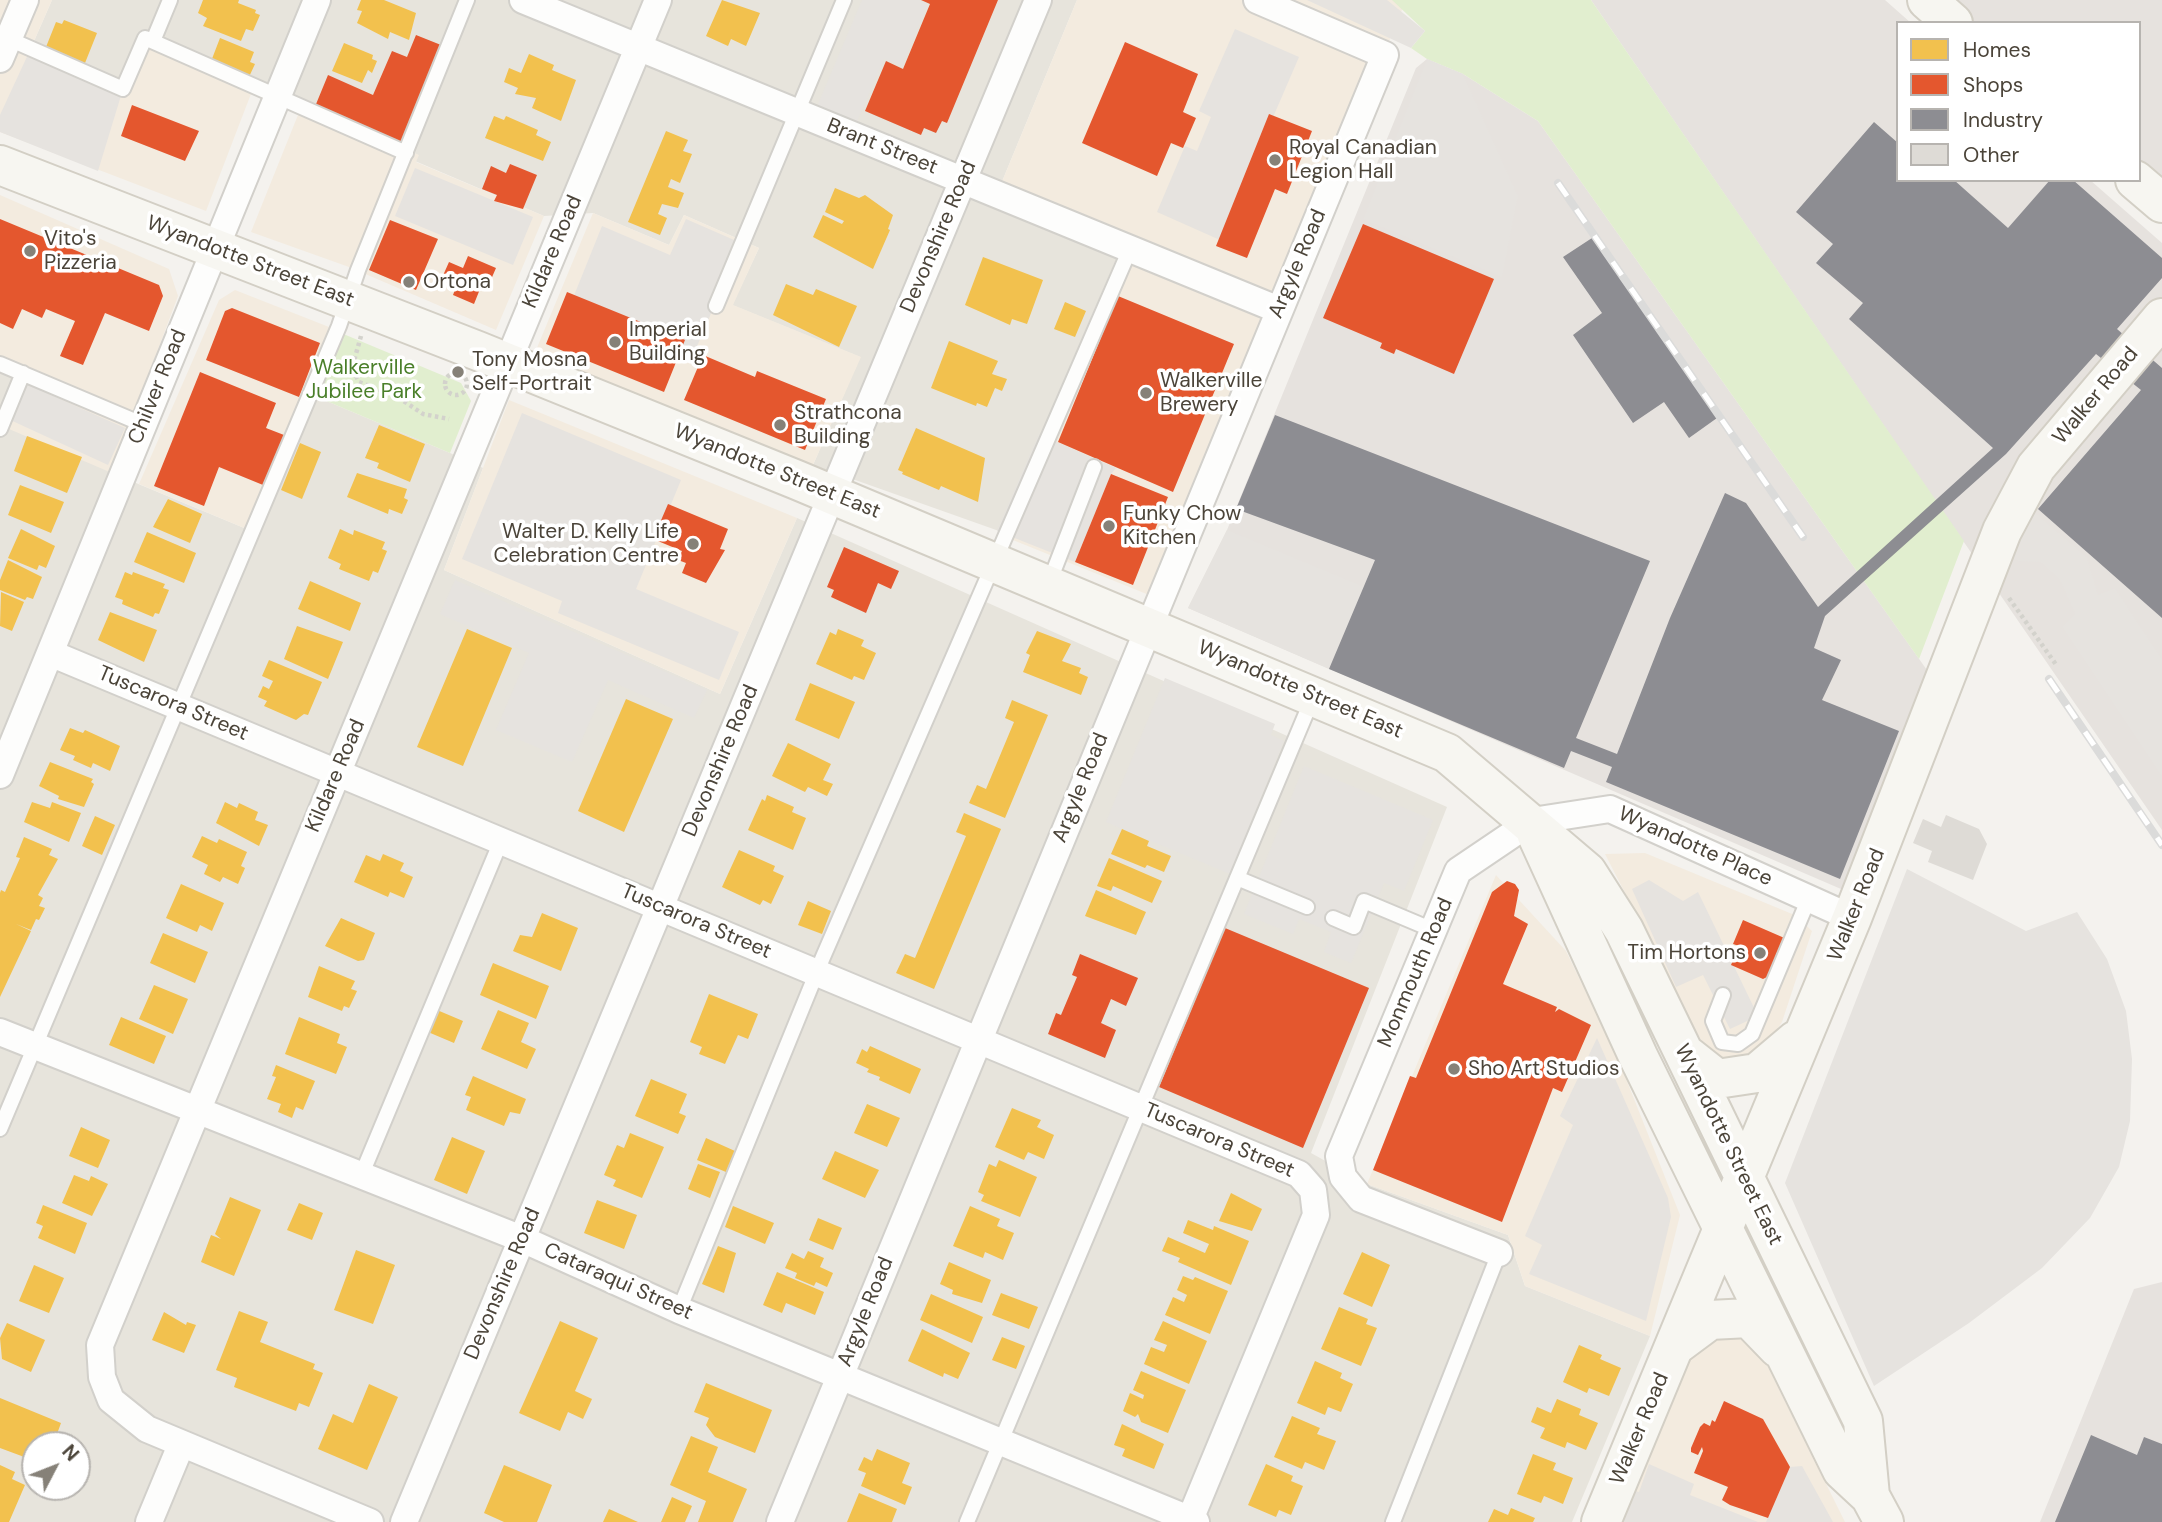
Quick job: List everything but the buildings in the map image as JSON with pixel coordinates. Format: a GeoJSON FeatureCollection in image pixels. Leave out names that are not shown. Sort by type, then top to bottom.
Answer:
{"type":"FeatureCollection","features":[{"type":"Feature","properties":{"kind":"main road"},"geometry":{"type":"LineString","coordinates":[[1927,0],[1952,21]]}},
{"type":"Feature","properties":{"kind":"main road","name":"Wyandotte Street East"},"geometry":{"type":"LineString","coordinates":[[0,165],[507,362],[1049,584],[1447,753],[1532,821],[1587,872],[1624,930],[1863,1421],[1877,1509]]}},
{"type":"Feature","properties":{"kind":"main road"},"geometry":{"type":"LineString","coordinates":[[2137,182],[2162,204]]}},
{"type":"Feature","properties":{"kind":"main road","name":"Walker Road"},"geometry":{"type":"LineString","coordinates":[[1601,1522],[1852,918],[1954,662],[1994,548],[2036,467],[2162,318]]}},
{"type":"Feature","properties":{"kind":"main road","name":"Wyandotte Street East"},"geometry":{"type":"LineString","coordinates":[[1532,821],[1638,1056],[1842,1470],[1877,1509]]}},
{"type":"Feature","properties":{"kind":"main road"},"geometry":{"type":"LineString","coordinates":[[1684,1054],[1717,1079],[1757,1073],[1803,1034]]}},
{"type":"Feature","properties":{"kind":"main road"},"geometry":{"type":"LineString","coordinates":[[1675,1346],[1710,1320],[1749,1318],[1785,1355]]}},
{"type":"Feature","properties":{"kind":"street","name":"Chilver Road"},"geometry":{"type":"LineString","coordinates":[[0,775],[317,0]]}},
{"type":"Feature","properties":{"kind":"street","name":"Brant Street"},"geometry":{"type":"LineString","coordinates":[[523,0],[1279,310]]}},
{"type":"Feature","properties":{"kind":"street","name":"Kildare Road"},"geometry":{"type":"LineString","coordinates":[[370,1522],[147,1429],[111,1401],[102,1377],[100,1345],[658,0]]}},
{"type":"Feature","properties":{"kind":"street","name":"Devonshire Road"},"geometry":{"type":"LineString","coordinates":[[404,1522],[1038,0]]}},
{"type":"Feature","properties":{"kind":"street","name":"Argyle Road"},"geometry":{"type":"LineString","coordinates":[[780,1522],[1147,625],[1385,55],[1257,0]]}},
{"type":"Feature","properties":{"kind":"street","name":"Tuscarora Street"},"geometry":{"type":"LineString","coordinates":[[50,653],[1299,1174],[1313,1190],[1316,1214],[1192,1521]]}},
{"type":"Feature","properties":{"kind":"street","name":"Wyandotte Place"},"geometry":{"type":"LineString","coordinates":[[1532,821],[1610,809],[1852,918]]}},
{"type":"Feature","properties":{"kind":"street","name":"Monmouth Road"},"geometry":{"type":"LineString","coordinates":[[1499,1253],[1361,1199],[1343,1177],[1339,1156],[1458,871],[1532,821]]}},
{"type":"Feature","properties":{"kind":"street","name":"Cataraqui Street"},"geometry":{"type":"LineString","coordinates":[[0,1032],[196,1112],[522,1239],[679,1310],[1192,1521]]}},
{"type":"Feature","properties":{"kind":"street"},"geometry":{"type":"LineString","coordinates":[[149,1522],[181,1444]]}},
{"type":"Feature","properties":{"kind":"lane"},"geometry":{"type":"LineString","coordinates":[[153,41],[170,0]]}},
{"type":"Feature","properties":{"kind":"lane"},"geometry":{"type":"LineString","coordinates":[[0,1129],[340,326],[347,300],[467,0]]}},
{"type":"Feature","properties":{"kind":"lane"},"geometry":{"type":"LineString","coordinates":[[716,306],[844,0]]}},
{"type":"Feature","properties":{"kind":"lane"},"geometry":{"type":"LineString","coordinates":[[10,26],[123,89],[145,38],[406,153]]}},
{"type":"Feature","properties":{"kind":"lane"},"geometry":{"type":"LineString","coordinates":[[679,1310],[817,972],[1130,249]]}},
{"type":"Feature","properties":{"kind":"lane"},"geometry":{"type":"LineString","coordinates":[[0,363],[142,424]]}},
{"type":"Feature","properties":{"kind":"lane"},"geometry":{"type":"LineString","coordinates":[[0,429],[23,373]]}},
{"type":"Feature","properties":{"kind":"lane"},"geometry":{"type":"LineString","coordinates":[[1049,584],[1094,467]]}},
{"type":"Feature","properties":{"kind":"lane"},"geometry":{"type":"LineString","coordinates":[[967,1522],[1314,696]]}},
{"type":"Feature","properties":{"kind":"lane"},"geometry":{"type":"LineString","coordinates":[[361,1176],[501,841]]}},
{"type":"Feature","properties":{"kind":"lane"},"geometry":{"type":"LineString","coordinates":[[1237,878],[1307,908]]}},
{"type":"Feature","properties":{"kind":"lane"},"geometry":{"type":"LineString","coordinates":[[1723,995],[1713,1021],[1722,1042],[1738,1044],[1752,1034],[1809,898]]}},
{"type":"Feature","properties":{"kind":"lane"},"geometry":{"type":"LineString","coordinates":[[1333,918],[1354,926],[1364,901],[1433,930]]}},
{"type":"Feature","properties":{"kind":"lane"},"geometry":{"type":"LineString","coordinates":[[1392,1522],[1499,1253]]}},
{"type":"Feature","properties":{"kind":"path"},"geometry":{"type":"LineString","coordinates":[[361,335],[352,368],[359,382],[396,396],[423,414],[449,419]]}},
{"type":"Feature","properties":{"kind":"path"},"geometry":{"type":"LineString","coordinates":[[453,374],[463,375],[467,384],[465,391],[459,395],[449,392],[447,378],[453,374]]}},
{"type":"Feature","properties":{"kind":"path"},"geometry":{"type":"LineString","coordinates":[[2007,596],[2057,666]]}},
{"type":"Feature","properties":{"kind":"shaded area"},"geometry":{"type":"Polygon","coordinates":[[[0,0],[52,0],[31,48],[122,89],[145,38],[254,86],[206,211],[0,132],[0,0]]]}},
{"type":"Feature","properties":{"kind":"shaded area"},"geometry":{"type":"Polygon","coordinates":[[[52,0],[1077,0],[1001,184],[1124,241],[999,531],[813,465],[860,357],[732,305],[759,248],[684,215],[669,245],[593,213],[544,216],[415,161],[418,155],[254,86],[123,89],[31,48],[52,0]]]}},
{"type":"Feature","properties":{"kind":"shaded area"},"geometry":{"type":"Polygon","coordinates":[[[862,0],[919,0],[928,4],[902,66],[884,59],[855,126],[816,109],[862,0]]]}},
{"type":"Feature","properties":{"kind":"shaded area"},"geometry":{"type":"Polygon","coordinates":[[[1077,0],[1406,0],[1159,599],[998,534],[1124,241],[1001,184],[1077,0]]]}},
{"type":"Feature","properties":{"kind":"shaded area"},"geometry":{"type":"Polygon","coordinates":[[[1307,0],[1387,0],[1425,31],[1411,48],[1307,0]]]}},
{"type":"Feature","properties":{"kind":"shaded area"},"geometry":{"type":"Polygon","coordinates":[[[1591,0],[1885,0],[1909,21],[1896,21],[1896,182],[2092,182],[2162,243],[2162,830],[1591,0]]]}},
{"type":"Feature","properties":{"kind":"shaded area"},"geometry":{"type":"Polygon","coordinates":[[[1945,0],[2162,0],[2162,185],[2141,168],[2141,21],[1970,21],[1945,0]]]}},
{"type":"Feature","properties":{"kind":"shaded area"},"geometry":{"type":"Polygon","coordinates":[[[1235,29],[1299,57],[1220,240],[1157,212],[1185,146],[1197,151],[1211,117],[1199,111],[1235,29]]]}},
{"type":"Feature","properties":{"kind":"shaded area"},"geometry":{"type":"Polygon","coordinates":[[[31,48],[123,89],[98,171],[0,132],[0,115],[31,48]]]}},
{"type":"Feature","properties":{"kind":"shaded area"},"geometry":{"type":"Polygon","coordinates":[[[1427,59],[1463,74],[1538,121],[1934,680],[1848,892],[1188,608],[1227,530],[1416,68],[1427,59]]]}},
{"type":"Feature","properties":{"kind":"shaded area"},"geometry":{"type":"Polygon","coordinates":[[[1427,59],[1463,74],[1518,196],[1502,277],[1363,219],[1427,59]]]}},
{"type":"Feature","properties":{"kind":"shaded area"},"geometry":{"type":"Polygon","coordinates":[[[302,105],[419,155],[416,162],[544,216],[496,330],[349,267],[251,232],[302,105]]]}},
{"type":"Feature","properties":{"kind":"shaded area"},"geometry":{"type":"Polygon","coordinates":[[[415,168],[533,217],[513,265],[395,216],[415,168]]]}},
{"type":"Feature","properties":{"kind":"shaded area"},"geometry":{"type":"Polygon","coordinates":[[[0,195],[169,269],[178,296],[112,473],[2,426],[23,374],[0,364],[0,195]]]}},
{"type":"Feature","properties":{"kind":"shaded area"},"geometry":{"type":"Polygon","coordinates":[[[593,213],[669,245],[684,215],[759,248],[733,305],[861,357],[813,465],[534,355],[593,213]]]}},
{"type":"Feature","properties":{"kind":"shaded area"},"geometry":{"type":"Polygon","coordinates":[[[686,219],[741,243],[695,351],[573,298],[602,226],[670,255],[686,219]]]}},
{"type":"Feature","properties":{"kind":"shaded area"},"geometry":{"type":"Polygon","coordinates":[[[235,290],[329,327],[249,530],[139,484],[219,300],[235,290]]]}},
{"type":"Feature","properties":{"kind":"shaded area"},"geometry":{"type":"Polygon","coordinates":[[[0,364],[112,473],[249,530],[296,410],[317,397],[483,468],[444,570],[720,694],[797,518],[1447,807],[1311,1153],[1367,1184],[1508,1235],[1525,1286],[1650,1336],[1572,1522],[0,1522],[0,364]]]}},
{"type":"Feature","properties":{"kind":"shaded area"},"geometry":{"type":"Polygon","coordinates":[[[22,382],[125,428],[108,465],[6,418],[22,382]]]}},
{"type":"Feature","properties":{"kind":"shaded area"},"geometry":{"type":"Polygon","coordinates":[[[509,400],[797,518],[720,694],[444,570],[509,400]]]}},
{"type":"Feature","properties":{"kind":"shaded area"},"geometry":{"type":"Polygon","coordinates":[[[522,413],[681,480],[636,589],[739,632],[719,680],[558,613],[562,601],[462,559],[522,413]]]}},
{"type":"Feature","properties":{"kind":"shaded area"},"geometry":{"type":"Polygon","coordinates":[[[1039,434],[1116,468],[1111,474],[1075,562],[997,531],[1039,434]]]}},
{"type":"Feature","properties":{"kind":"shaded area"},"geometry":{"type":"Polygon","coordinates":[[[2018,498],[2087,557],[2098,595],[2115,588],[2162,659],[2162,777],[2062,627],[2075,614],[2060,580],[2040,562],[2018,561],[1994,547],[2018,498]]]}},
{"type":"Feature","properties":{"kind":"shaded area"},"geometry":{"type":"Polygon","coordinates":[[[1227,530],[1364,587],[1329,669],[1188,608],[1227,530]]]}},
{"type":"Feature","properties":{"kind":"shaded area"},"geometry":{"type":"Polygon","coordinates":[[[455,580],[707,690],[694,718],[608,680],[572,762],[496,730],[529,653],[440,614],[455,580]]]}},
{"type":"Feature","properties":{"kind":"shaded area"},"geometry":{"type":"Polygon","coordinates":[[[1165,678],[1275,724],[1271,735],[1284,741],[1230,874],[1106,822],[1165,678]]]}},
{"type":"Feature","properties":{"kind":"shaded area"},"geometry":{"type":"Polygon","coordinates":[[[1304,766],[1433,820],[1404,891],[1384,883],[1351,963],[1324,952],[1331,932],[1299,919],[1293,934],[1244,914],[1304,766]]]}},
{"type":"Feature","properties":{"kind":"shaded area"},"geometry":{"type":"Polygon","coordinates":[[[1645,853],[1797,916],[1812,931],[1782,1022],[1755,1063],[1713,1058],[1698,1035],[1605,854],[1645,853]]]}},
{"type":"Feature","properties":{"kind":"shaded area"},"geometry":{"type":"Polygon","coordinates":[[[1907,869],[2026,931],[2077,912],[2107,959],[2126,1011],[2132,1059],[2130,1121],[2119,1167],[2090,1218],[2042,1268],[1969,1323],[1874,1386],[1785,1183],[1907,869]]]}},
{"type":"Feature","properties":{"kind":"shaded area"},"geometry":{"type":"Polygon","coordinates":[[[1496,875],[1566,951],[1617,1056],[1680,1215],[1650,1336],[1525,1286],[1508,1235],[1367,1184],[1496,875]]]}},
{"type":"Feature","properties":{"kind":"shaded area"},"geometry":{"type":"Polygon","coordinates":[[[1649,880],[1683,901],[1698,892],[1758,1016],[1730,1029],[1703,975],[1676,987],[1632,889],[1649,880]]]}},
{"type":"Feature","properties":{"kind":"shaded area"},"geometry":{"type":"Polygon","coordinates":[[[1597,1038],[1668,1198],[1671,1217],[1646,1321],[1529,1274],[1542,1245],[1525,1236],[1573,1125],[1560,1116],[1597,1038]]]}},
{"type":"Feature","properties":{"kind":"shaded area"},"geometry":{"type":"Polygon","coordinates":[[[2162,1282],[2162,1522],[2040,1522],[2134,1289],[2162,1282]]]}},
{"type":"Feature","properties":{"kind":"shaded area"},"geometry":{"type":"Polygon","coordinates":[[[1728,1330],[1758,1347],[1845,1522],[1617,1522],[1692,1348],[1728,1330]]]}},
{"type":"Feature","properties":{"kind":"shaded area"},"geometry":{"type":"Polygon","coordinates":[[[1649,1464],[1694,1484],[1690,1495],[1758,1522],[1617,1522],[1631,1490],[1639,1492],[1649,1464]]]}},
{"type":"Feature","properties":{"kind":"shaded area"},"geometry":{"type":"Polygon","coordinates":[[[1802,1466],[1833,1522],[1766,1522],[1790,1467],[1802,1466]]]}},
{"type":"Feature","properties":{"kind":"green space"},"geometry":{"type":"Polygon","coordinates":[[[1392,0],[1591,0],[1964,541],[1919,659],[1538,121],[1463,74],[1427,59],[1411,48],[1425,31],[1392,0]]]}},
{"type":"Feature","properties":{"kind":"green space","name":"Walkerville Jubilee Park"},"geometry":{"type":"Polygon","coordinates":[[[341,333],[461,383],[471,401],[450,453],[317,397],[341,333]]]}},
{"type":"Feature","properties":{"kind":"railway"},"geometry":{"type":"LineString","coordinates":[[1558,183],[1803,537]]}},
{"type":"Feature","properties":{"kind":"railway"},"geometry":{"type":"LineString","coordinates":[[2049,679],[2162,845]]}},
{"type":"Feature","properties":{"kind":"place","name":"Royal Canadian Legion Hall"},"geometry":{"type":"Point","coordinates":[1275,160]}},
{"type":"Feature","properties":{"kind":"place","name":"Vito's Pizzeria"},"geometry":{"type":"Point","coordinates":[30,251]}},
{"type":"Feature","properties":{"kind":"place","name":"Ortona"},"geometry":{"type":"Point","coordinates":[409,282]}},
{"type":"Feature","properties":{"kind":"place","name":"Imperial Building"},"geometry":{"type":"Point","coordinates":[615,342]}},
{"type":"Feature","properties":{"kind":"place","name":"Tony Mosna Self-Portrait"},"geometry":{"type":"Point","coordinates":[458,372]}},
{"type":"Feature","properties":{"kind":"place","name":"Walkerville Brewery"},"geometry":{"type":"Point","coordinates":[1146,393]}},
{"type":"Feature","properties":{"kind":"place","name":"Strathcona Building"},"geometry":{"type":"Point","coordinates":[780,425]}},
{"type":"Feature","properties":{"kind":"place","name":"Funky Chow Kitchen"},"geometry":{"type":"Point","coordinates":[1109,526]}},
{"type":"Feature","properties":{"kind":"place","name":"Walter D. Kelly Life Celebration Centre"},"geometry":{"type":"Point","coordinates":[693,544]}},
{"type":"Feature","properties":{"kind":"place","name":"Tim Hortons"},"geometry":{"type":"Point","coordinates":[1760,953]}},
{"type":"Feature","properties":{"kind":"place","name":"Sho Art Studios"},"geometry":{"type":"Point","coordinates":[1454,1069]}}]}
